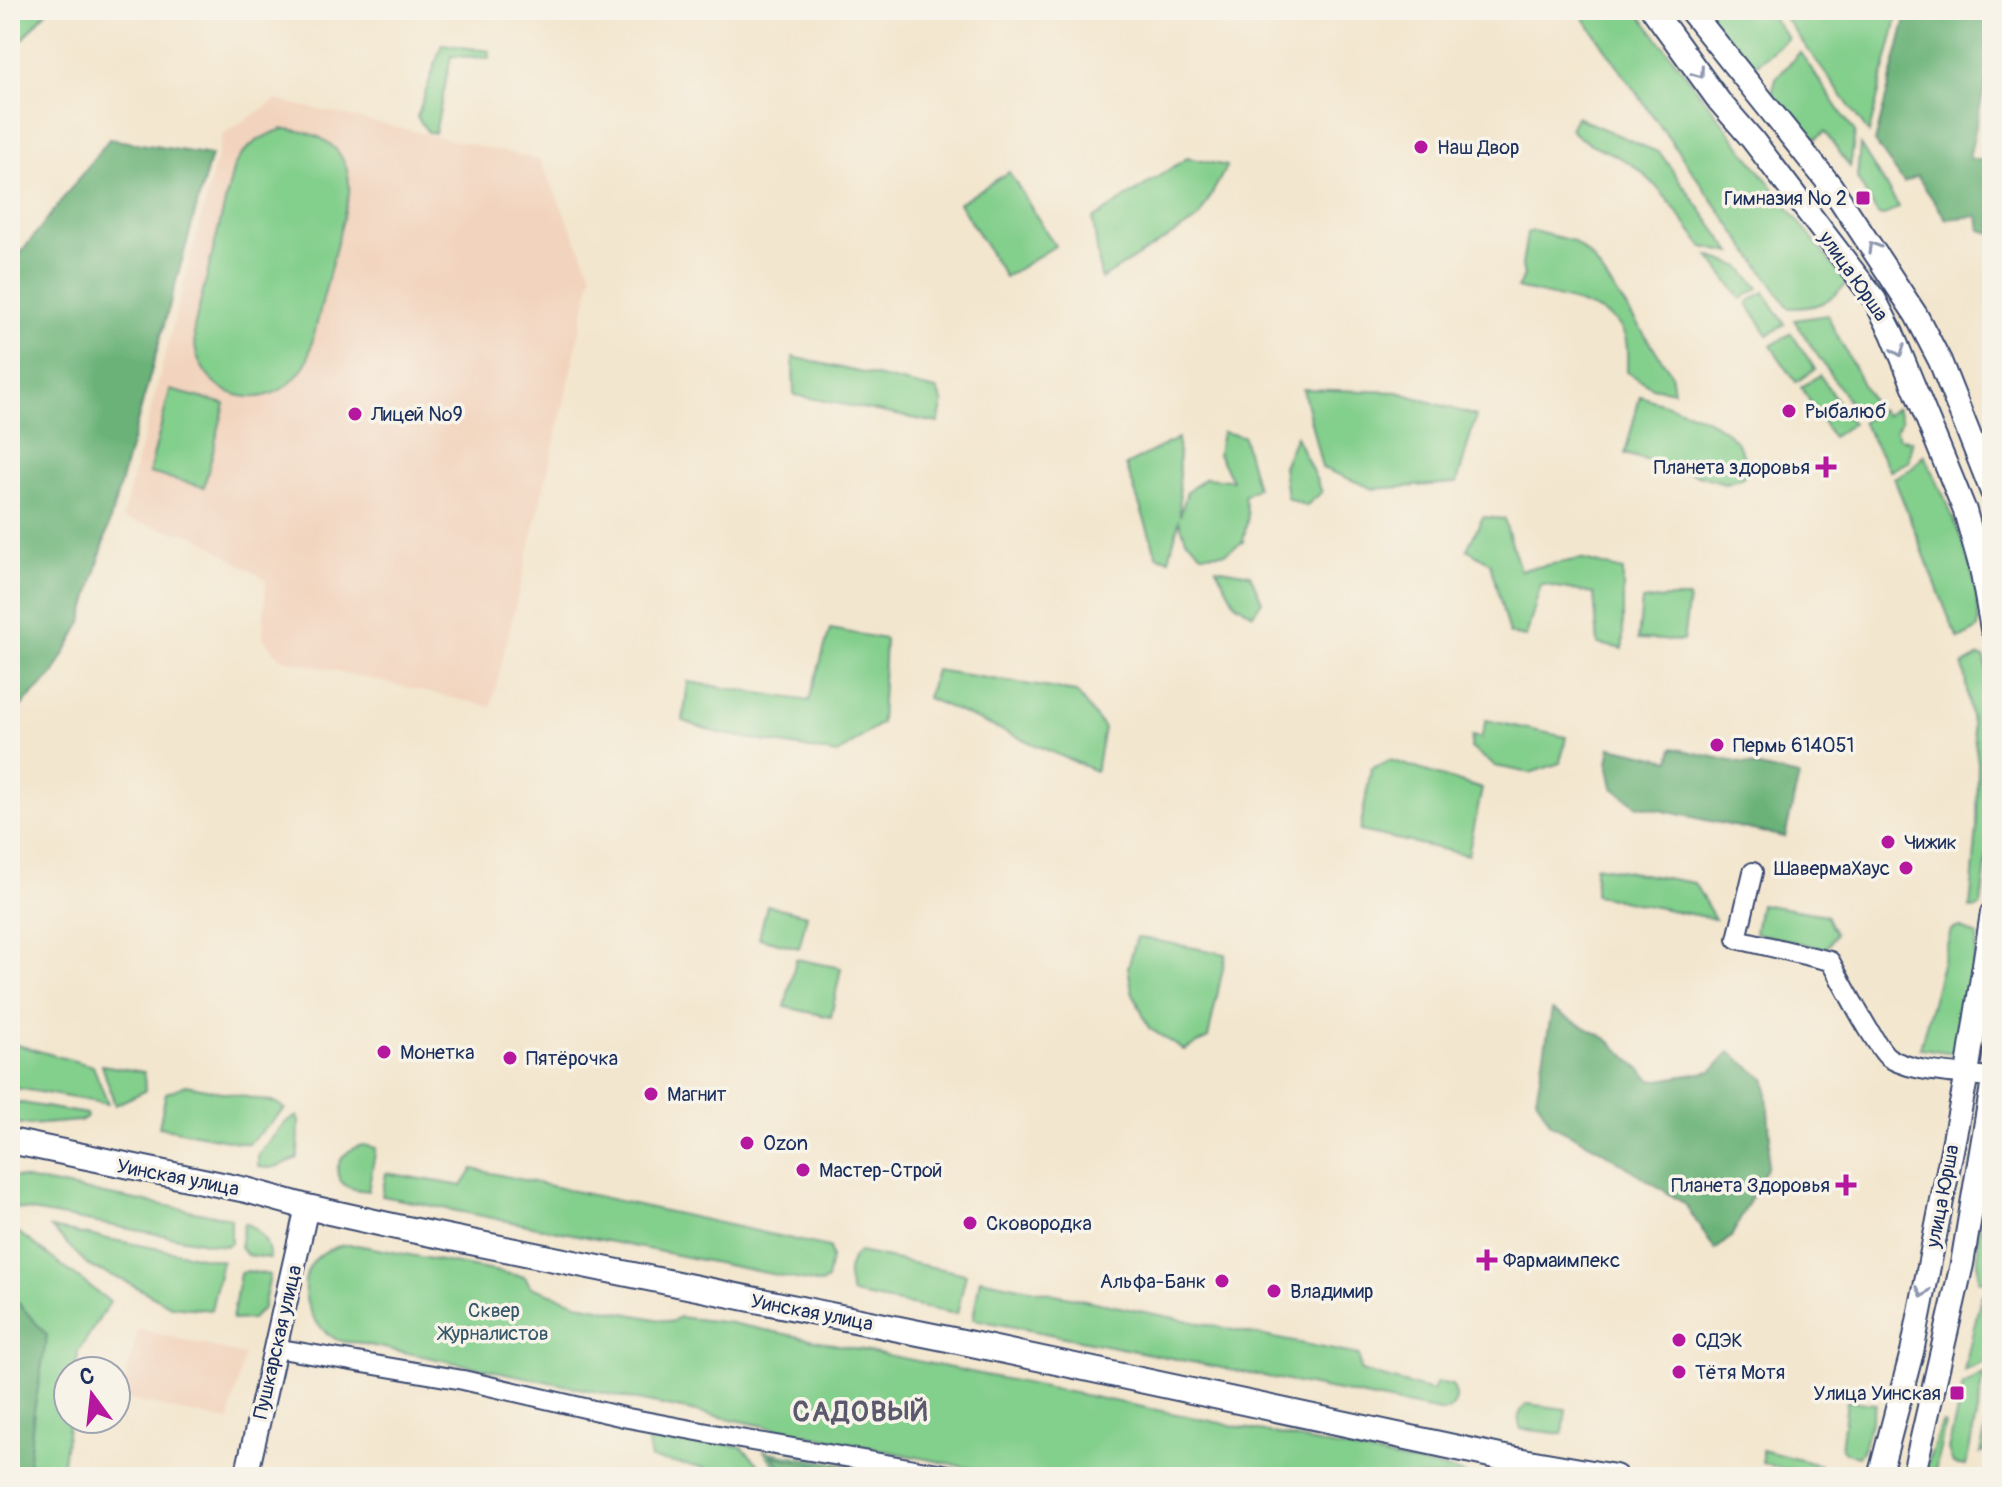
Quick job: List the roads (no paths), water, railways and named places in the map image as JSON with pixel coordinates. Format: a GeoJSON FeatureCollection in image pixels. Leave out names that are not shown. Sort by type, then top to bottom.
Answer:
{"type":"FeatureCollection","features":[{"type":"Feature","properties":{"kind":"main road","name":"Уинская улица"},"geometry":{"type":"LineString","coordinates":[[10,1141],[246,1190],[307,1207],[1500,1457],[1615,1477]]}},
{"type":"Feature","properties":{"kind":"main road"},"geometry":{"type":"LineString","coordinates":[[1500,1457],[1554,1477]]}},
{"type":"Feature","properties":{"kind":"street","name":"улица Юрша"},"geometry":{"type":"LineString","coordinates":[[1653,10],[1719,101],[1752,139],[1875,300],[1892,333],[1965,511],[1981,568],[1992,629]]}},
{"type":"Feature","properties":{"kind":"street","name":"улица Юрша"},"geometry":{"type":"LineString","coordinates":[[1690,10],[1831,186],[1916,315],[1946,375],[1992,492]]}},
{"type":"Feature","properties":{"kind":"street"},"geometry":{"type":"LineString","coordinates":[[1753,872],[1737,939],[1830,961],[1886,1056],[1904,1064],[1992,1077]]}},
{"type":"Feature","properties":{"kind":"street","name":"улица Юрша"},"geometry":{"type":"LineString","coordinates":[[1879,1477],[1912,1352],[1967,1074],[1992,913]]}},
{"type":"Feature","properties":{"kind":"street","name":"улица Юрша"},"geometry":{"type":"LineString","coordinates":[[1913,1477],[1962,1264],[1992,1086]]}},
{"type":"Feature","properties":{"kind":"street","name":"Пушкарская улица"},"geometry":{"type":"LineString","coordinates":[[246,1477],[307,1207]]}},
{"type":"Feature","properties":{"kind":"street"},"geometry":{"type":"LineString","coordinates":[[275,1348],[463,1380],[628,1418],[961,1477]]}},
{"type":"Feature","properties":{"kind":"place","name":"Наш Двор"},"geometry":{"type":"Point","coordinates":[1421,147]}},
{"type":"Feature","properties":{"kind":"place","name":"Гимназия № 2"},"geometry":{"type":"Point","coordinates":[1863,198]}},
{"type":"Feature","properties":{"kind":"place","name":"Рыбалюб"},"geometry":{"type":"Point","coordinates":[1789,411]}},
{"type":"Feature","properties":{"kind":"place","name":"Лицей №9"},"geometry":{"type":"Point","coordinates":[355,414]}},
{"type":"Feature","properties":{"kind":"place","name":"Планета здоровья"},"geometry":{"type":"Point","coordinates":[1826,467]}},
{"type":"Feature","properties":{"kind":"place","name":"Пермь 614051"},"geometry":{"type":"Point","coordinates":[1717,745]}},
{"type":"Feature","properties":{"kind":"place","name":"Чижик"},"geometry":{"type":"Point","coordinates":[1888,842]}},
{"type":"Feature","properties":{"kind":"place","name":"ШавермаХаус"},"geometry":{"type":"Point","coordinates":[1906,868]}},
{"type":"Feature","properties":{"kind":"place","name":"Монетка"},"geometry":{"type":"Point","coordinates":[384,1052]}},
{"type":"Feature","properties":{"kind":"place","name":"Пятёрочка"},"geometry":{"type":"Point","coordinates":[510,1058]}},
{"type":"Feature","properties":{"kind":"place","name":"Магнит"},"geometry":{"type":"Point","coordinates":[651,1094]}},
{"type":"Feature","properties":{"kind":"place","name":"Ozon"},"geometry":{"type":"Point","coordinates":[747,1143]}},
{"type":"Feature","properties":{"kind":"place","name":"Мастер-Строй"},"geometry":{"type":"Point","coordinates":[803,1170]}},
{"type":"Feature","properties":{"kind":"place","name":"Планета Здоровья"},"geometry":{"type":"Point","coordinates":[1846,1185]}},
{"type":"Feature","properties":{"kind":"place","name":"Сковородка"},"geometry":{"type":"Point","coordinates":[970,1223]}},
{"type":"Feature","properties":{"kind":"place","name":"Фармаимпекс"},"geometry":{"type":"Point","coordinates":[1487,1260]}},
{"type":"Feature","properties":{"kind":"place","name":"Альфа-Банк"},"geometry":{"type":"Point","coordinates":[1222,1281]}},
{"type":"Feature","properties":{"kind":"place","name":"Владимир"},"geometry":{"type":"Point","coordinates":[1274,1291]}},
{"type":"Feature","properties":{"kind":"place","name":"СДЭК"},"geometry":{"type":"Point","coordinates":[1679,1340]}},
{"type":"Feature","properties":{"kind":"place","name":"Тётя Мотя"},"geometry":{"type":"Point","coordinates":[1679,1372]}},
{"type":"Feature","properties":{"kind":"place","name":"Улица Уинская"},"geometry":{"type":"Point","coordinates":[1957,1393]}},
{"type":"Feature","properties":{"kind":"district","name":"САДОВЫЙ"},"geometry":{"type":"Point","coordinates":[861,1411]}},
{"type":"Feature","properties":{"kind":"park label","name":"Сквер Журналистов"},"geometry":{"type":"Point","coordinates":[494,1322]}}]}
